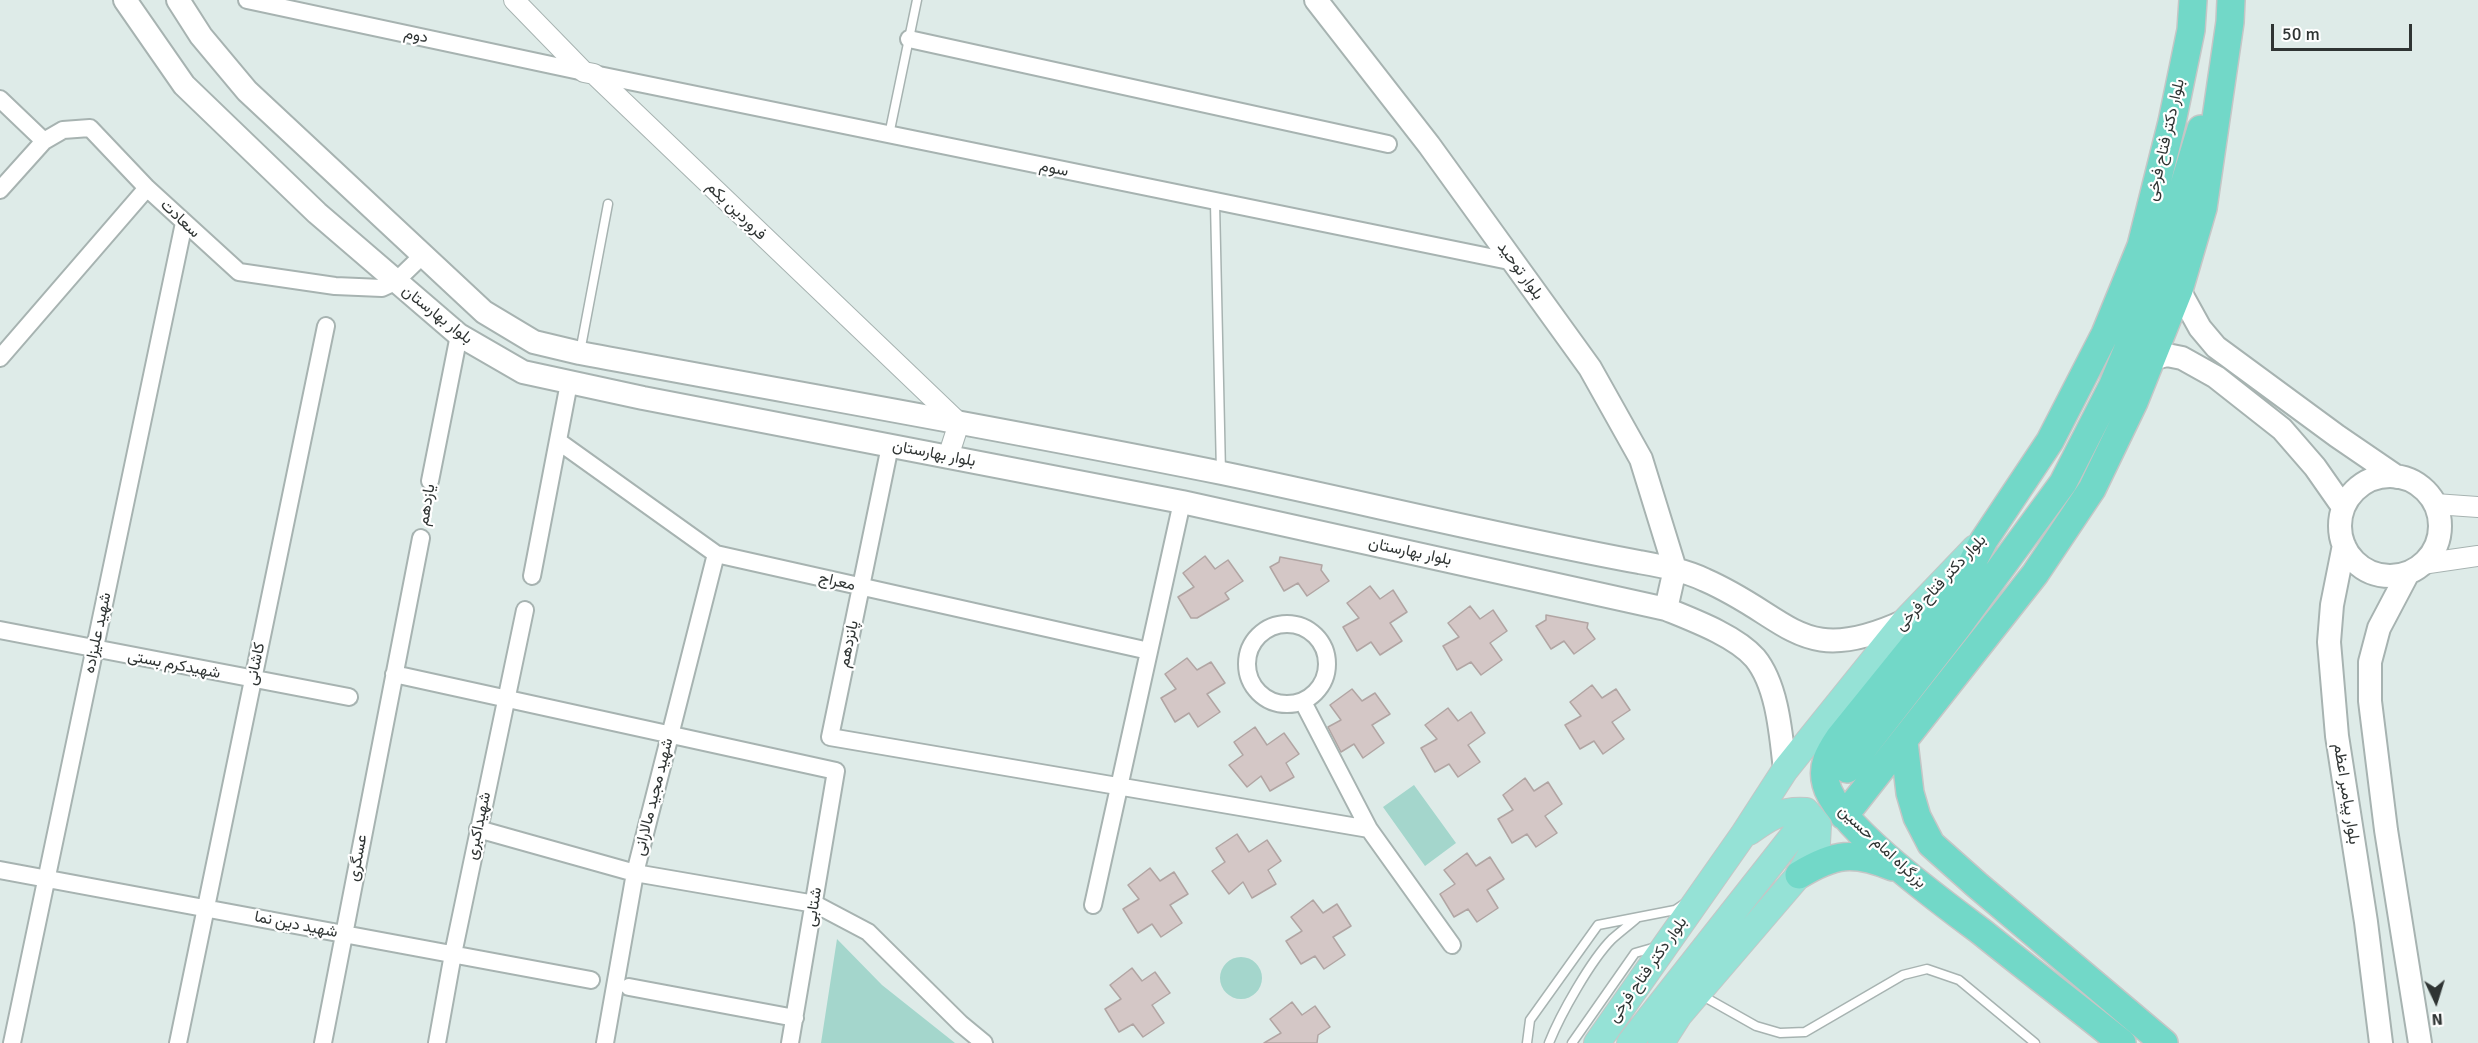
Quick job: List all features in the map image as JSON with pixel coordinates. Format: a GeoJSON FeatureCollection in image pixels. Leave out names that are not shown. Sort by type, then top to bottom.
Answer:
{"type":"FeatureCollection","features":[{"type":"Feature","properties":{"kind":"highway","name":"بلوار دکتر فتاح فرخی"},"geometry":{"type":"LineString","coordinates":[[1984,540],[2050,441],[2105,334],[2141,246],[2172,122],[2191,30],[2193,0]]}},
{"type":"Feature","properties":{"kind":"highway"},"geometry":{"type":"LineString","coordinates":[[1844,816],[2035,574],[2092,489],[2134,402],[2179,290],[2203,208],[2231,11]]}},
{"type":"Feature","properties":{"kind":"highway"},"geometry":{"type":"LineString","coordinates":[[1847,769],[1956,630],[2063,483],[2112,387],[2153,288],[2205,115],[2231,11]]}},
{"type":"Feature","properties":{"kind":"highway","name":"بزرگراه امام حسین"},"geometry":{"type":"LineString","coordinates":[[1984,540],[1957,592],[1829,753],[1825,764],[1826,785],[1844,816],[1904,872],[2122,1043]]}},
{"type":"Feature","properties":{"kind":"highway"},"geometry":{"type":"LineString","coordinates":[[1904,742],[1911,793],[1917,817],[1931,844],[2164,1043]]}},
{"type":"Feature","properties":{"kind":"highway"},"geometry":{"type":"LineString","coordinates":[[1799,875],[1820,862],[1844,855],[1867,857],[1904,872]]}},
{"type":"Feature","properties":{"kind":"highway"},"geometry":{"type":"LineString","coordinates":[[2024,966],[2044,942]]}},
{"type":"Feature","properties":{"kind":"main road","name":"بلوار بهارستان"},"geometry":{"type":"LineString","coordinates":[[125,0],[184,85],[317,213],[459,335],[523,372],[569,383],[1182,502],[1666,609],[1705,626],[1742,647],[1755,658],[1765,675],[1779,722],[1785,770]]}},
{"type":"Feature","properties":{"kind":"main road","name":"بلوار بهارستان"},"geometry":{"type":"LineString","coordinates":[[178,0],[201,36],[247,91],[484,312],[534,342],[580,353],[1221,473],[1568,549],[1675,569],[1706,580],[1798,634],[1821,641],[1843,641],[1878,633],[1905,621]]}},
{"type":"Feature","properties":{"kind":"main road","name":"بلوار توحید"},"geometry":{"type":"LineString","coordinates":[[1316,0],[1429,145],[1590,368],[1641,459],[1675,569]]}},
{"type":"Feature","properties":{"kind":"main road"},"geometry":{"type":"LineString","coordinates":[[2179,290],[2200,328],[2216,347],[2328,430],[2397,477],[2412,482],[2426,491],[2435,504],[2439,520],[2439,536],[2433,551],[2415,568],[2389,576],[2369,572],[2348,555],[2339,523],[2343,507],[2352,493],[2365,483],[2380,477],[2397,477]]}},
{"type":"Feature","properties":{"kind":"main road"},"geometry":{"type":"LineString","coordinates":[[2151,359],[2167,355],[2182,358],[2216,377],[2282,429],[2315,467],[2343,507]]}},
{"type":"Feature","properties":{"kind":"main road","name":"بلوار دکتر فتاح فرخی"},"geometry":{"type":"LineString","coordinates":[[1597,1043],[1743,836],[1785,770],[1905,621],[1984,540]]}},
{"type":"Feature","properties":{"kind":"main road","name":"بلوار پیامبر اعظم"},"geometry":{"type":"LineString","coordinates":[[2344,545],[2332,605],[2329,642],[2337,736],[2366,922],[2381,1043]]}},
{"type":"Feature","properties":{"kind":"main road","name":"بلوار پیامبر اعظم"},"geometry":{"type":"LineString","coordinates":[[2415,568],[2379,628],[2370,662],[2370,701],[2386,830],[2420,1043]]}},
{"type":"Feature","properties":{"kind":"main road"},"geometry":{"type":"LineString","coordinates":[[1666,609],[1675,569]]}},
{"type":"Feature","properties":{"kind":"main road"},"geometry":{"type":"LineString","coordinates":[[1661,1043],[1679,1015],[1799,875],[1817,844],[1818,825],[1806,811],[1791,810],[1773,815],[1743,836]]}},
{"type":"Feature","properties":{"kind":"main road"},"geometry":{"type":"LineString","coordinates":[[1629,1043],[1796,832]]}},
{"type":"Feature","properties":{"kind":"street","name":"دوم"},"geometry":{"type":"LineString","coordinates":[[247,0],[589,73]]}},
{"type":"Feature","properties":{"kind":"street","name":"فروردین یکم"},"geometry":{"type":"LineString","coordinates":[[514,0],[959,423]]}},
{"type":"Feature","properties":{"kind":"street"},"geometry":{"type":"LineString","coordinates":[[909,39],[1388,144]]}},
{"type":"Feature","properties":{"kind":"street","name":"سوم"},"geometry":{"type":"LineString","coordinates":[[589,73],[1215,203],[1514,262]]}},
{"type":"Feature","properties":{"kind":"street"},"geometry":{"type":"LineString","coordinates":[[0,99],[44,141],[0,190]]}},
{"type":"Feature","properties":{"kind":"street","name":"سعادت"},"geometry":{"type":"LineString","coordinates":[[44,141],[63,130],[90,128],[184,224],[239,272],[366,288],[382,288],[395,282]]}},
{"type":"Feature","properties":{"kind":"street"},"geometry":{"type":"LineString","coordinates":[[0,358],[147,188]]}},
{"type":"Feature","properties":{"kind":"street","name":"شهید علیزاده"},"geometry":{"type":"LineString","coordinates":[[12,1043],[184,224]]}},
{"type":"Feature","properties":{"kind":"street"},"geometry":{"type":"LineString","coordinates":[[395,282],[423,255]]}},
{"type":"Feature","properties":{"kind":"street","name":"کاشانی"},"geometry":{"type":"LineString","coordinates":[[178,1043],[326,326]]}},
{"type":"Feature","properties":{"kind":"street","name":"یازدهم"},"geometry":{"type":"LineString","coordinates":[[430,481],[459,335]]}},
{"type":"Feature","properties":{"kind":"street"},"geometry":{"type":"LineString","coordinates":[[531,576],[569,383]]}},
{"type":"Feature","properties":{"kind":"street"},"geometry":{"type":"LineString","coordinates":[[948,457],[959,423]]}},
{"type":"Feature","properties":{"kind":"street","name":"معراج"},"geometry":{"type":"LineString","coordinates":[[558,441],[716,554],[1149,651]]}},
{"type":"Feature","properties":{"kind":"street","name":"پانزدهم"},"geometry":{"type":"LineString","coordinates":[[891,446],[830,737],[1119,786]]}},
{"type":"Feature","properties":{"kind":"street"},"geometry":{"type":"LineString","coordinates":[[1093,905],[1182,502]]}},
{"type":"Feature","properties":{"kind":"street"},"geometry":{"type":"LineString","coordinates":[[2435,504],[2478,507]]}},
{"type":"Feature","properties":{"kind":"street","name":"یازدهم"},"geometry":{"type":"LineString","coordinates":[[394,674],[421,538]]}},
{"type":"Feature","properties":{"kind":"street","name":"شهید مجید مالارانی"},"geometry":{"type":"LineString","coordinates":[[605,1043],[635,873],[716,554]]}},
{"type":"Feature","properties":{"kind":"street"},"geometry":{"type":"LineString","coordinates":[[2415,568],[2478,556]]}},
{"type":"Feature","properties":{"kind":"street","name":"شهیداکبری"},"geometry":{"type":"LineString","coordinates":[[437,1043],[478,830],[508,700],[525,610]]}},
{"type":"Feature","properties":{"kind":"street"},"geometry":{"type":"LineString","coordinates":[[1280,624],[1293,624],[1311,632],[1324,647],[1328,660],[1323,685],[1303,702],[1289,705],[1275,703],[1263,697],[1251,681],[1247,661],[1250,648],[1257,637],[1280,624]]}},
{"type":"Feature","properties":{"kind":"street","name":"شهیدکرم بستی"},"geometry":{"type":"LineString","coordinates":[[0,630],[349,698]]}},
{"type":"Feature","properties":{"kind":"street"},"geometry":{"type":"LineString","coordinates":[[394,674],[669,736]]}},
{"type":"Feature","properties":{"kind":"street","name":"عسگری"},"geometry":{"type":"LineString","coordinates":[[323,1043],[394,674]]}},
{"type":"Feature","properties":{"kind":"street"},"geometry":{"type":"LineString","coordinates":[[1303,702],[1369,829],[1452,945]]}},
{"type":"Feature","properties":{"kind":"street","name":"شتابی"},"geometry":{"type":"LineString","coordinates":[[669,736],[836,771],[790,1043]]}},
{"type":"Feature","properties":{"kind":"street"},"geometry":{"type":"LineString","coordinates":[[1119,786],[1369,829]]}},
{"type":"Feature","properties":{"kind":"street"},"geometry":{"type":"LineString","coordinates":[[478,830],[635,873],[814,904],[868,932],[961,1024],[984,1043]]}},
{"type":"Feature","properties":{"kind":"street","name":"شهید دین نما"},"geometry":{"type":"LineString","coordinates":[[0,870],[591,980]]}},
{"type":"Feature","properties":{"kind":"street"},"geometry":{"type":"LineString","coordinates":[[629,987],[795,1018]]}},
{"type":"Feature","properties":{"kind":"lane"},"geometry":{"type":"LineString","coordinates":[[890,135],[917,0]]}},
{"type":"Feature","properties":{"kind":"lane"},"geometry":{"type":"LineString","coordinates":[[1215,203],[1221,473]]}},
{"type":"Feature","properties":{"kind":"lane"},"geometry":{"type":"LineString","coordinates":[[580,353],[608,204]]}},
{"type":"Feature","properties":{"kind":"lane"},"geometry":{"type":"LineString","coordinates":[[1527,1043],[1530,1020],[1598,925],[1640,915],[1676,910],[1702,893]]}},
{"type":"Feature","properties":{"kind":"lane"},"geometry":{"type":"LineString","coordinates":[[1549,1043],[1587,975],[1611,941],[1640,915]]}},
{"type":"Feature","properties":{"kind":"lane"},"geometry":{"type":"LineString","coordinates":[[1572,1043],[1635,953],[1668,943]]}},
{"type":"Feature","properties":{"kind":"lane"},"geometry":{"type":"LineString","coordinates":[[1698,993],[1756,1026],[1780,1033],[1806,1032],[1903,975],[1927,969],[1959,980],[2035,1043]]}},
{"type":"Feature","properties":{"kind":"path","name":"یازدهم"},"geometry":{"type":"LineString","coordinates":[[421,538],[430,481]]}},
{"type":"Feature","properties":{"kind":"green space"},"geometry":{"type":"Polygon","coordinates":[[[1414,785],[1456,843],[1425,866],[1383,807],[1414,785]]]}},
{"type":"Feature","properties":{"kind":"green space"},"geometry":{"type":"Polygon","coordinates":[[[837,939],[882,985],[955,1043],[821,1043],[837,939]]]}},
{"type":"Feature","properties":{"kind":"green space"},"geometry":{"type":"Polygon","coordinates":[[[1241,957],[1256,963],[1262,978],[1256,993],[1241,999],[1226,993],[1220,978],[1226,963],[1241,957]]]}},
{"type":"Feature","properties":{"kind":"building"},"geometry":{"type":"Polygon","coordinates":[[[1205,556],[1215,569],[1228,560],[1243,581],[1225,593],[1229,599],[1197,618],[1191,618],[1178,597],[1194,587],[1183,573],[1205,556]]]}},
{"type":"Feature","properties":{"kind":"building"},"geometry":{"type":"Polygon","coordinates":[[[1280,557],[1322,565],[1321,570],[1329,581],[1307,596],[1298,583],[1284,591],[1270,567],[1279,562],[1280,557]]]}},
{"type":"Feature","properties":{"kind":"building"},"geometry":{"type":"Polygon","coordinates":[[[1370,586],[1380,599],[1393,590],[1407,612],[1390,623],[1402,641],[1380,655],[1371,642],[1357,651],[1343,627],[1359,618],[1347,603],[1370,586]]]}},
{"type":"Feature","properties":{"kind":"building"},"geometry":{"type":"Polygon","coordinates":[[[1470,606],[1480,619],[1493,610],[1507,631],[1490,643],[1502,660],[1481,675],[1471,662],[1457,670],[1443,646],[1459,637],[1448,623],[1470,606]]]}},
{"type":"Feature","properties":{"kind":"building"},"geometry":{"type":"Polygon","coordinates":[[[1546,615],[1588,623],[1587,628],[1595,639],[1574,654],[1564,641],[1551,649],[1536,626],[1546,620],[1546,615]]]}},
{"type":"Feature","properties":{"kind":"building"},"geometry":{"type":"Polygon","coordinates":[[[1187,658],[1197,670],[1211,662],[1225,683],[1207,694],[1220,712],[1198,727],[1189,713],[1175,722],[1161,698],[1176,689],[1165,674],[1187,658]]]}},
{"type":"Feature","properties":{"kind":"building"},"geometry":{"type":"Polygon","coordinates":[[[1592,685],[1602,698],[1616,689],[1630,710],[1612,722],[1624,739],[1603,754],[1594,741],[1580,749],[1565,725],[1581,716],[1570,702],[1592,685]]]}},
{"type":"Feature","properties":{"kind":"building"},"geometry":{"type":"Polygon","coordinates":[[[1352,689],[1362,701],[1375,693],[1390,714],[1372,725],[1384,743],[1363,758],[1354,744],[1341,752],[1328,727],[1341,720],[1330,705],[1352,689]]]}},
{"type":"Feature","properties":{"kind":"building"},"geometry":{"type":"Polygon","coordinates":[[[1448,708],[1458,721],[1471,712],[1485,733],[1468,745],[1480,762],[1458,777],[1449,764],[1435,772],[1421,748],[1437,739],[1425,725],[1448,708]]]}},
{"type":"Feature","properties":{"kind":"building"},"geometry":{"type":"Polygon","coordinates":[[[1255,727],[1267,745],[1284,733],[1299,754],[1286,763],[1294,777],[1270,791],[1261,776],[1247,787],[1229,765],[1243,755],[1234,742],[1255,727]]]}},
{"type":"Feature","properties":{"kind":"building"},"geometry":{"type":"Polygon","coordinates":[[[1525,778],[1534,791],[1548,782],[1562,804],[1545,816],[1557,833],[1536,847],[1527,834],[1512,843],[1498,819],[1513,810],[1503,795],[1525,778]]]}},
{"type":"Feature","properties":{"kind":"building"},"geometry":{"type":"Polygon","coordinates":[[[1237,834],[1249,852],[1267,840],[1281,861],[1268,870],[1276,884],[1252,898],[1243,882],[1229,894],[1212,871],[1225,862],[1216,848],[1237,834]]]}},
{"type":"Feature","properties":{"kind":"building"},"geometry":{"type":"Polygon","coordinates":[[[1467,853],[1476,866],[1490,857],[1504,879],[1487,890],[1498,908],[1477,922],[1468,909],[1454,917],[1440,894],[1455,884],[1444,870],[1467,853]]]}},
{"type":"Feature","properties":{"kind":"building"},"geometry":{"type":"Polygon","coordinates":[[[1150,868],[1160,881],[1174,872],[1188,894],[1170,905],[1182,923],[1161,937],[1152,924],[1138,933],[1123,909],[1139,899],[1128,885],[1150,868]]]}},
{"type":"Feature","properties":{"kind":"building"},"geometry":{"type":"Polygon","coordinates":[[[1313,900],[1323,913],[1337,904],[1351,926],[1333,937],[1345,955],[1324,969],[1315,956],[1301,964],[1286,941],[1302,931],[1291,917],[1313,900]]]}},
{"type":"Feature","properties":{"kind":"building"},"geometry":{"type":"Polygon","coordinates":[[[1132,968],[1142,981],[1155,972],[1170,993],[1152,1005],[1164,1023],[1143,1037],[1133,1024],[1119,1032],[1105,1009],[1121,999],[1110,985],[1132,968]]]}},
{"type":"Feature","properties":{"kind":"building"},"geometry":{"type":"Polygon","coordinates":[[[1292,1002],[1302,1015],[1315,1006],[1330,1027],[1318,1035],[1317,1043],[1264,1043],[1281,1033],[1270,1019],[1292,1002]]]}}]}
